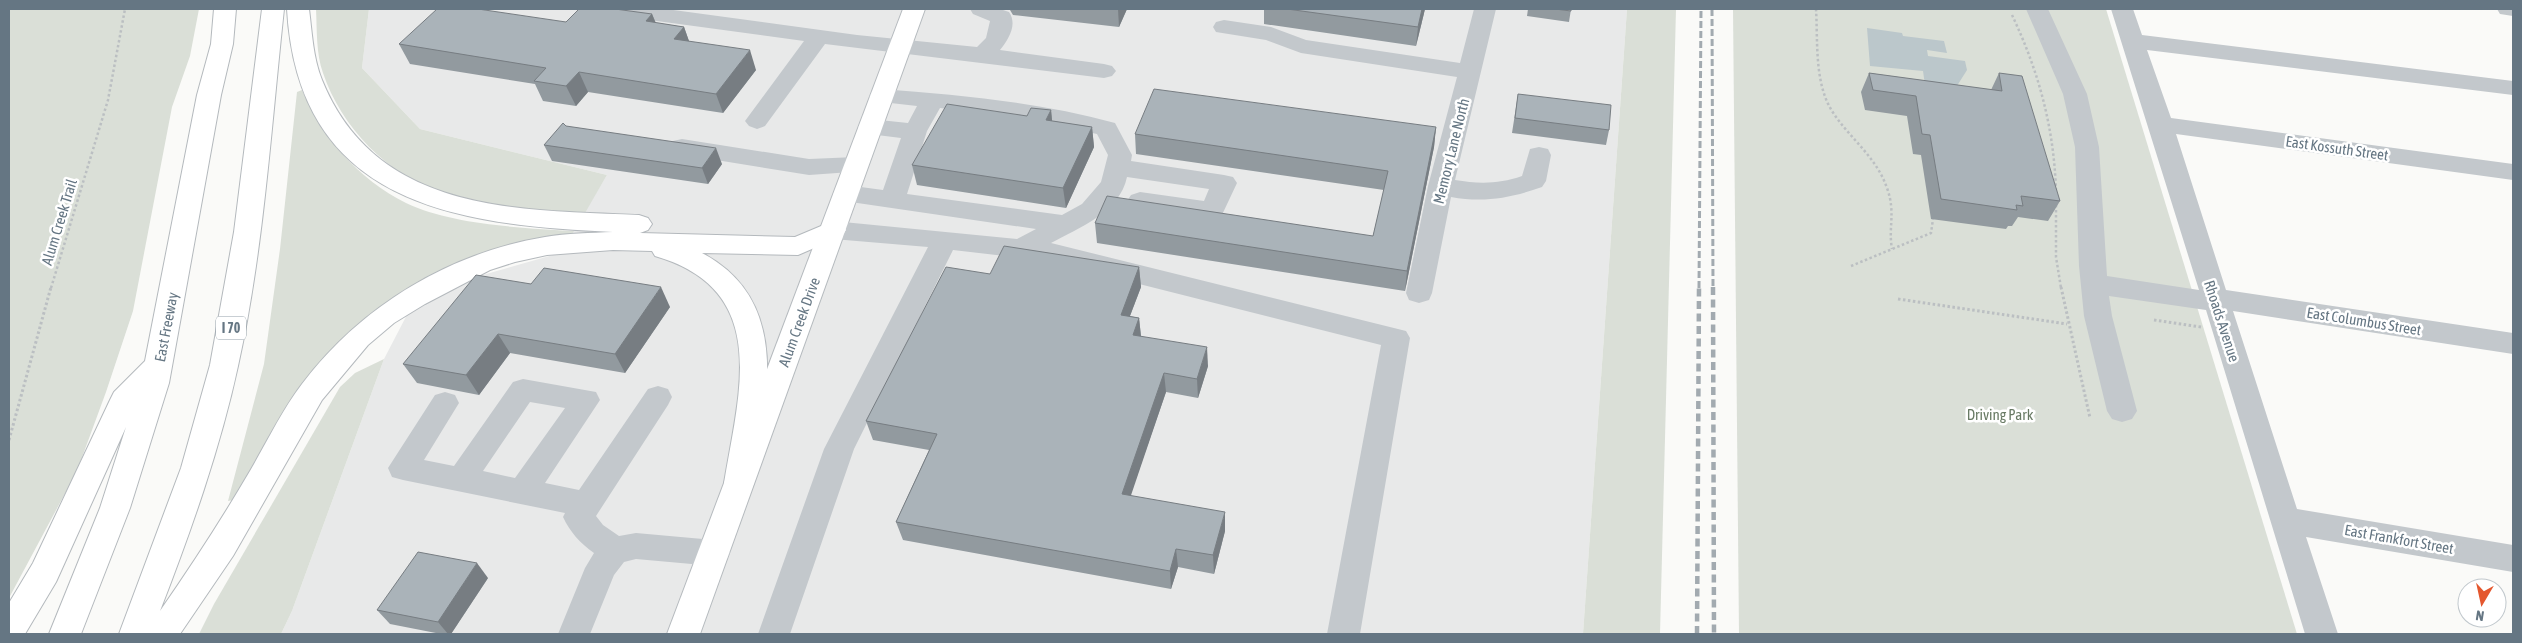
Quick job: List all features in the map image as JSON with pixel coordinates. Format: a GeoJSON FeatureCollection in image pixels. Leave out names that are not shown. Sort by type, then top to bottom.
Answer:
{"type":"FeatureCollection","features":[{"type":"Feature","properties":{"kind":"main road","name":"East Freeway"},"geometry":{"type":"LineString","coordinates":[[65,634],[115,508],[155,383],[209,95],[222,44],[225,9]]}},
{"type":"Feature","properties":{"kind":"main road","name":"I 70"},"geometry":{"type":"LineString","coordinates":[[135,634],[166,554],[203,440],[224,366],[248,214],[274,9]]}},
{"type":"Feature","properties":{"kind":"main road"},"geometry":{"type":"LineString","coordinates":[[298,9],[310,79],[333,126],[368,163],[392,182],[410,192],[431,200],[474,210],[519,217],[682,226],[833,230]]}},
{"type":"Feature","properties":{"kind":"main road","name":"Alum Creek Drive"},"geometry":{"type":"LineString","coordinates":[[683,634],[914,9]]}},
{"type":"Feature","properties":{"kind":"main road"},"geometry":{"type":"LineString","coordinates":[[158,634],[172,622],[222,547],[312,392],[358,338],[384,316],[414,297],[481,264],[513,253],[547,246],[613,241],[798,246],[833,230]]}},
{"type":"Feature","properties":{"kind":"main road"},"geometry":{"type":"LineString","coordinates":[[613,241],[670,250],[694,260],[714,273],[728,288],[748,318],[753,342],[753,384],[739,483]]}},
{"type":"Feature","properties":{"kind":"main road"},"geometry":{"type":"LineString","coordinates":[[9,632],[45,572],[124,400],[159,365]]}},
{"type":"Feature","properties":{"kind":"street"},"geometry":{"type":"LineString","coordinates":[[620,9],[1104,71]]}},
{"type":"Feature","properties":{"kind":"street"},"geometry":{"type":"LineString","coordinates":[[981,9],[1001,17],[1002,24],[992,46],[982,55]]}},
{"type":"Feature","properties":{"kind":"street","name":"Memory Lane North"},"geometry":{"type":"LineString","coordinates":[[1418,293],[1485,9]]}},
{"type":"Feature","properties":{"kind":"street"},"geometry":{"type":"LineString","coordinates":[[2037,9],[2075,94],[2087,147],[2094,284],[2098,316],[2122,411]]}},
{"type":"Feature","properties":{"kind":"street","name":"Rhoads Avenue"},"geometry":{"type":"LineString","coordinates":[[2122,9],[2161,124],[2321,634]]}},
{"type":"Feature","properties":{"kind":"street"},"geometry":{"type":"LineString","coordinates":[[2508,9],[2513,9]]}},
{"type":"Feature","properties":{"kind":"street"},"geometry":{"type":"LineString","coordinates":[[1224,27],[1271,34],[1301,46],[1471,72]]}},
{"type":"Feature","properties":{"kind":"street"},"geometry":{"type":"LineString","coordinates":[[757,121],[819,36]]}},
{"type":"Feature","properties":{"kind":"street"},"geometry":{"type":"LineString","coordinates":[[2132,41],[2513,88]]}},
{"type":"Feature","properties":{"kind":"street"},"geometry":{"type":"LineString","coordinates":[[881,96],[933,100],[1076,119],[1106,128],[1120,155],[1113,185],[1091,210],[1020,249]]}},
{"type":"Feature","properties":{"kind":"street"},"geometry":{"type":"LineString","coordinates":[[892,200],[915,130],[933,100]]}},
{"type":"Feature","properties":{"kind":"street","name":"East Kossuth Street"},"geometry":{"type":"LineString","coordinates":[[2161,124],[2513,172]]}},
{"type":"Feature","properties":{"kind":"street"},"geometry":{"type":"LineString","coordinates":[[870,127],[915,130]]}},
{"type":"Feature","properties":{"kind":"street"},"geometry":{"type":"LineString","coordinates":[[663,144],[810,167],[856,165]]}},
{"type":"Feature","properties":{"kind":"street"},"geometry":{"type":"LineString","coordinates":[[1442,186],[1472,192],[1504,191],[1533,181],[1539,155]]}},
{"type":"Feature","properties":{"kind":"street"},"geometry":{"type":"LineString","coordinates":[[1104,196],[1212,211],[1224,183],[1117,167]]}},
{"type":"Feature","properties":{"kind":"street"},"geometry":{"type":"LineString","coordinates":[[846,194],[1066,224]]}},
{"type":"Feature","properties":{"kind":"street"},"geometry":{"type":"LineString","coordinates":[[833,230],[1048,252],[1396,338],[1344,634]]}},
{"type":"Feature","properties":{"kind":"street"},"geometry":{"type":"LineString","coordinates":[[774,634],[839,449],[945,240]]}},
{"type":"Feature","properties":{"kind":"street","name":"East Columbus Street"},"geometry":{"type":"LineString","coordinates":[[2094,284],[2513,343]]}},
{"type":"Feature","properties":{"kind":"street"},"geometry":{"type":"LineString","coordinates":[[461,480],[523,390],[586,400],[522,492]]}},
{"type":"Feature","properties":{"kind":"street"},"geometry":{"type":"LineString","coordinates":[[614,550],[592,534],[578,517],[658,398]]}},
{"type":"Feature","properties":{"kind":"street"},"geometry":{"type":"LineString","coordinates":[[445,403],[403,468],[585,504]]}},
{"type":"Feature","properties":{"kind":"street","name":"East Frankfort Street"},"geometry":{"type":"LineString","coordinates":[[2285,520],[2513,559]]}},
{"type":"Feature","properties":{"kind":"street"},"geometry":{"type":"LineString","coordinates":[[574,634],[601,568],[614,550],[636,546],[714,553]]}},
{"type":"Feature","properties":{"kind":"path","name":"Alum Creek Trail"},"geometry":{"type":"LineString","coordinates":[[9,440],[63,244],[108,100],[125,9]]}},
{"type":"Feature","properties":{"kind":"path"},"geometry":{"type":"LineString","coordinates":[[1816,9],[1825,96],[1831,110],[1876,162],[1883,177],[1892,206],[1893,226],[1890,242],[1892,249]]}},
{"type":"Feature","properties":{"kind":"path"},"geometry":{"type":"LineString","coordinates":[[2012,15],[2037,70],[2052,124],[2056,151],[2056,257],[2068,324],[2090,418]]}},
{"type":"Feature","properties":{"kind":"path"},"geometry":{"type":"LineString","coordinates":[[1851,266],[1931,233],[1933,220]]}},
{"type":"Feature","properties":{"kind":"path"},"geometry":{"type":"LineString","coordinates":[[1898,299],[2068,324]]}},
{"type":"Feature","properties":{"kind":"path"},"geometry":{"type":"LineString","coordinates":[[2154,320],[2226,331]]}},
{"type":"Feature","properties":{"kind":"shaded area"},"geometry":{"type":"Polygon","coordinates":[[[369,9],[1627,9],[1583,634],[281,634],[292,611],[384,359],[410,309],[465,280],[560,253],[607,175],[420,129],[362,68],[369,9]]]}},
{"type":"Feature","properties":{"kind":"shaded area"},"geometry":{"type":"Polygon","coordinates":[[[1867,28],[1902,33],[1903,36],[1944,41],[1947,53],[1927,50],[1928,56],[1965,61],[1967,70],[1955,89],[1925,85],[1923,71],[1870,66],[1867,28]]]}},
{"type":"Feature","properties":{"kind":"green space"},"geometry":{"type":"Polygon","coordinates":[[[9,9],[199,9],[190,56],[172,107],[133,311],[77,471],[9,598],[9,9]]]}},
{"type":"Feature","properties":{"kind":"green space"},"geometry":{"type":"Polygon","coordinates":[[[316,9],[369,9],[362,68],[420,129],[607,175],[585,213],[494,206],[459,199],[422,186],[385,162],[354,130],[331,93],[319,58],[316,9]]]}},
{"type":"Feature","properties":{"kind":"green space"},"geometry":{"type":"Polygon","coordinates":[[[1627,9],[1676,9],[1660,634],[1583,634],[1627,9]]]}},
{"type":"Feature","properties":{"kind":"green space","name":"Driving Park"},"geometry":{"type":"Polygon","coordinates":[[[1733,9],[2106,9],[2297,634],[1739,634],[1733,9]]]}},
{"type":"Feature","properties":{"kind":"green space"},"geometry":{"type":"Polygon","coordinates":[[[302,90],[320,125],[344,156],[372,182],[406,203],[444,216],[466,221],[511,227],[574,231],[571,236],[406,292],[240,499],[228,501],[264,364],[280,249],[297,92],[302,90]]]}},
{"type":"Feature","properties":{"kind":"green space"},"geometry":{"type":"Polygon","coordinates":[[[384,359],[292,611],[281,634],[199,634],[214,604],[340,387],[355,373],[384,359]]]}},
{"type":"Feature","properties":{"kind":"building"},"geometry":{"type":"Polygon","coordinates":[[[437,9],[478,9],[566,22],[579,9],[615,9],[652,14],[646,21],[684,27],[674,39],[750,50],[716,94],[579,72],[566,86],[534,81],[546,68],[399,44],[437,9]]]}},
{"type":"Feature","properties":{"kind":"building"},"geometry":{"type":"Polygon","coordinates":[[[1287,9],[1422,9],[1418,27],[1287,9]]]}},
{"type":"Feature","properties":{"kind":"building"},"geometry":{"type":"Polygon","coordinates":[[[1555,9],[1571,9],[1571,11],[1555,9]]]}},
{"type":"Feature","properties":{"kind":"building"},"geometry":{"type":"Polygon","coordinates":[[[1869,73],[2002,91],[1999,73],[2022,76],[2060,201],[2021,196],[2023,206],[2016,205],[2017,210],[1941,199],[1930,135],[1922,134],[1916,96],[1873,90],[1869,73]]]}},
{"type":"Feature","properties":{"kind":"building"},"geometry":{"type":"Polygon","coordinates":[[[1154,89],[1436,127],[1407,271],[1095,223],[1107,196],[1373,236],[1388,171],[1135,134],[1154,89]]]}},
{"type":"Feature","properties":{"kind":"building"},"geometry":{"type":"Polygon","coordinates":[[[1518,94],[1611,105],[1609,130],[1515,118],[1518,94]]]}},
{"type":"Feature","properties":{"kind":"building"},"geometry":{"type":"Polygon","coordinates":[[[947,104],[1027,116],[1031,108],[1051,110],[1046,120],[1092,127],[1063,188],[912,165],[947,104]]]}},
{"type":"Feature","properties":{"kind":"building"},"geometry":{"type":"Polygon","coordinates":[[[563,123],[566,126],[716,148],[702,168],[544,145],[563,123]]]}},
{"type":"Feature","properties":{"kind":"building"},"geometry":{"type":"Polygon","coordinates":[[[1004,246],[1139,267],[1121,315],[1139,318],[1133,335],[1207,347],[1197,379],[1164,373],[1122,494],[1225,512],[1213,555],[1176,549],[1170,571],[896,522],[937,434],[866,421],[946,267],[990,274],[1004,246]]]}},
{"type":"Feature","properties":{"kind":"building"},"geometry":{"type":"Polygon","coordinates":[[[544,268],[661,287],[615,354],[498,334],[466,375],[403,364],[476,275],[531,284],[544,268]]]}},
{"type":"Feature","properties":{"kind":"building"},"geometry":{"type":"Polygon","coordinates":[[[418,552],[477,563],[438,622],[377,610],[418,552]]]}},
{"type":"Feature","properties":{"kind":"railway"},"geometry":{"type":"LineString","coordinates":[[1699,288],[1701,9]]}},
{"type":"Feature","properties":{"kind":"railway"},"geometry":{"type":"LineString","coordinates":[[1712,9],[1713,288]]}},
{"type":"Feature","properties":{"kind":"railway"},"geometry":{"type":"LineString","coordinates":[[1697,634],[1699,287]]}},
{"type":"Feature","properties":{"kind":"railway"},"geometry":{"type":"LineString","coordinates":[[1713,287],[1714,634]]}}]}
